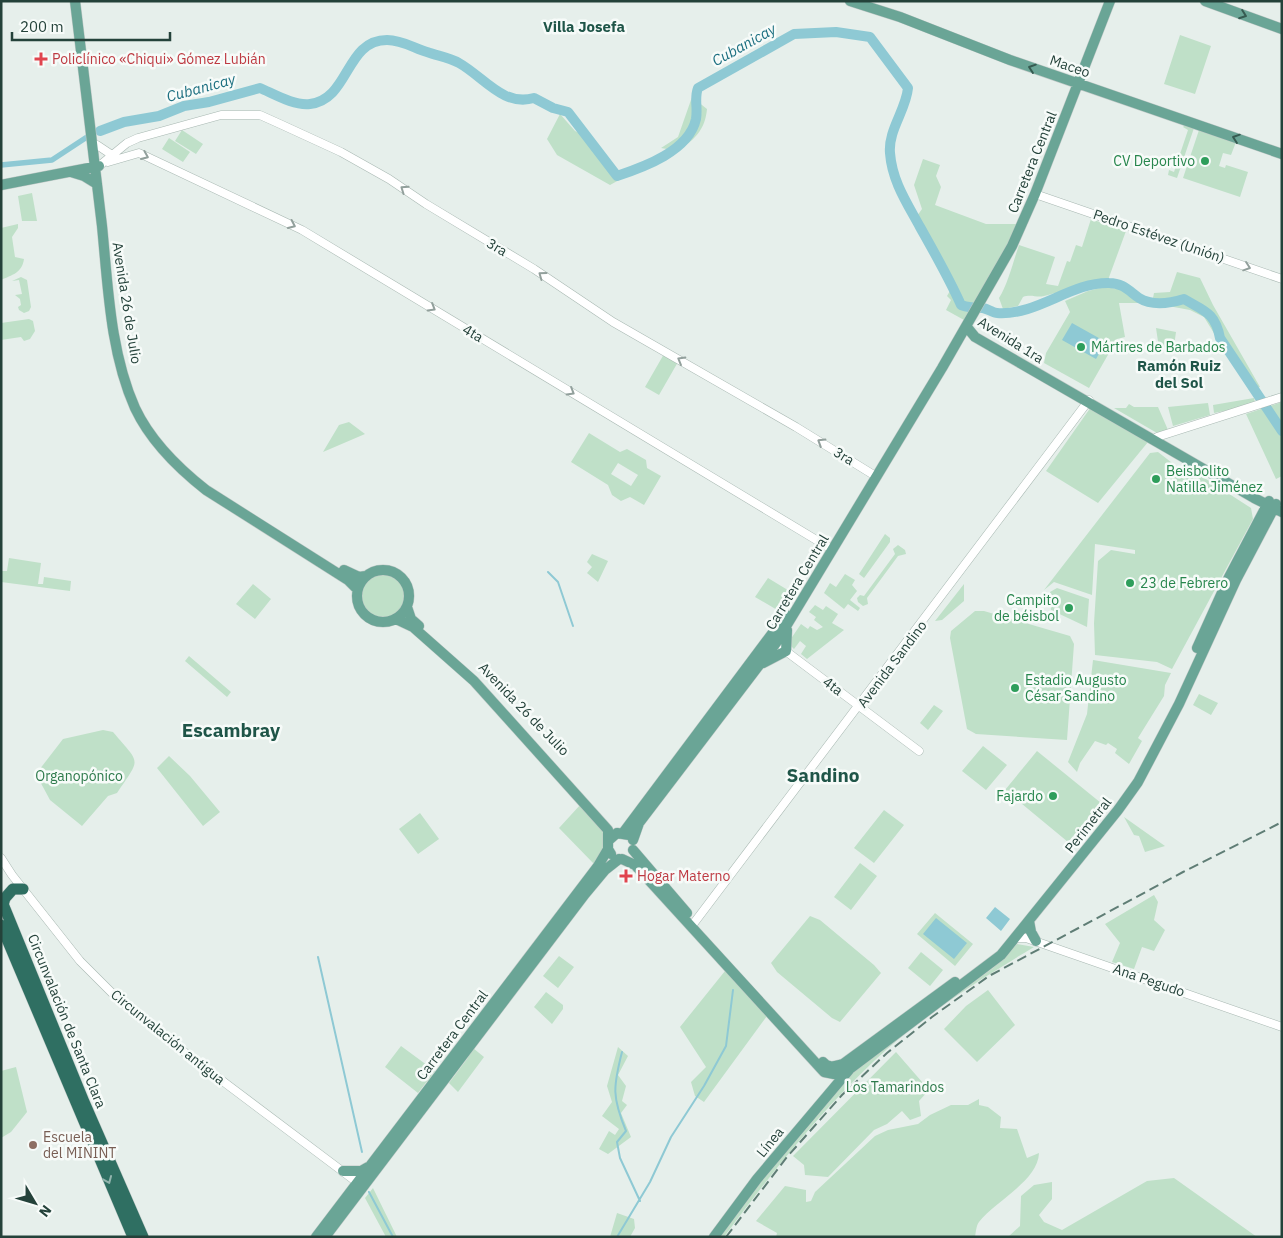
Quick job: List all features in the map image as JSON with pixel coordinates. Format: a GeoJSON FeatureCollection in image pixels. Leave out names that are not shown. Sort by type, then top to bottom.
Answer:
{"type":"FeatureCollection","features":[{"type":"Feature","properties":{"kind":"highway"},"geometry":{"type":"LineString","coordinates":[[2,902],[13,890],[23,889]]}},
{"type":"Feature","properties":{"kind":"highway","name":"Circunvalación de Santa Clara"},"geometry":{"type":"LineString","coordinates":[[2,902],[142,1237]]}},
{"type":"Feature","properties":{"kind":"highway","name":"Circunvalación de Santa Clara"},"geometry":{"type":"LineString","coordinates":[[1,925],[132,1237]]}},
{"type":"Feature","properties":{"kind":"main road","name":"Avenida 26 de Julio"},"geometry":{"type":"LineString","coordinates":[[75,1],[124,347],[134,386],[149,421],[180,460],[209,486],[352,575],[366,576]]}},
{"type":"Feature","properties":{"kind":"main road","name":"Avenida 26 de Julio"},"geometry":{"type":"LineString","coordinates":[[81,1],[92,126]]}},
{"type":"Feature","properties":{"kind":"main road","name":"Maceo"},"geometry":{"type":"LineString","coordinates":[[850,1],[900,17],[1010,60],[1282,154]]}},
{"type":"Feature","properties":{"kind":"main road","name":"Carretera Central"},"geometry":{"type":"LineString","coordinates":[[621,833],[760,665],[940,367],[957,333],[968,322],[1012,246],[1035,194],[1110,1]]}},
{"type":"Feature","properties":{"kind":"main road"},"geometry":{"type":"LineString","coordinates":[[1205,1],[1282,30]]}},
{"type":"Feature","properties":{"kind":"main road"},"geometry":{"type":"LineString","coordinates":[[70,172],[85,165],[94,143]]}},
{"type":"Feature","properties":{"kind":"main road","name":"Avenida 26 de Julio"},"geometry":{"type":"LineString","coordinates":[[97,166],[97,184],[117,350],[125,381],[144,424],[176,463],[206,490],[348,580],[358,589]]}},
{"type":"Feature","properties":{"kind":"main road"},"geometry":{"type":"LineString","coordinates":[[1,185],[97,166]]}},
{"type":"Feature","properties":{"kind":"main road"},"geometry":{"type":"LineString","coordinates":[[70,172],[84,176],[97,184]]}},
{"type":"Feature","properties":{"kind":"main road","name":"Avenida 1ra"},"geometry":{"type":"LineString","coordinates":[[968,322],[976,335],[1274,509]]}},
{"type":"Feature","properties":{"kind":"main road"},"geometry":{"type":"LineString","coordinates":[[940,367],[960,342],[965,338],[976,335]]}},
{"type":"Feature","properties":{"kind":"main road","name":"Avenida 1ra"},"geometry":{"type":"LineString","coordinates":[[1089,400],[1157,437],[1274,509]]}},
{"type":"Feature","properties":{"kind":"main road","name":"Perimetral"},"geometry":{"type":"LineString","coordinates":[[835,1072],[994,952],[1026,920],[1118,810],[1138,782],[1179,704],[1236,580],[1274,509]]}},
{"type":"Feature","properties":{"kind":"main road","name":"Carretera Central"},"geometry":{"type":"LineString","coordinates":[[633,840],[639,823],[709,725],[789,623],[831,548]]}},
{"type":"Feature","properties":{"kind":"main road"},"geometry":{"type":"LineString","coordinates":[[382,570],[399,575],[408,590],[407,607],[396,619],[381,622],[367,617],[358,605],[358,589],[366,576],[382,570]]}},
{"type":"Feature","properties":{"kind":"main road","name":"Avenida 26 de Julio"},"geometry":{"type":"LineString","coordinates":[[407,607],[411,619],[477,678],[621,833]]}},
{"type":"Feature","properties":{"kind":"main road","name":"Avenida 26 de Julio"},"geometry":{"type":"LineString","coordinates":[[396,619],[413,627],[474,682],[606,826],[608,845]]}},
{"type":"Feature","properties":{"kind":"main road"},"geometry":{"type":"LineString","coordinates":[[760,665],[786,651],[789,623]]}},
{"type":"Feature","properties":{"kind":"main road"},"geometry":{"type":"LineString","coordinates":[[693,925],[633,850],[633,840],[621,833],[613,835],[608,845],[612,856],[635,866],[835,1072]]}},
{"type":"Feature","properties":{"kind":"main road","name":"Carretera Central"},"geometry":{"type":"LineString","coordinates":[[326,1237],[371,1165],[598,866],[608,845]]}},
{"type":"Feature","properties":{"kind":"main road"},"geometry":{"type":"LineString","coordinates":[[620,859],[628,856],[633,850]]}},
{"type":"Feature","properties":{"kind":"main road","name":"Carretera Central"},"geometry":{"type":"LineString","coordinates":[[316,1237],[360,1185],[585,894],[605,870],[620,859]]}},
{"type":"Feature","properties":{"kind":"main road"},"geometry":{"type":"LineString","coordinates":[[1003,943],[1025,937],[1030,932],[1026,920]]}},
{"type":"Feature","properties":{"kind":"main road","name":"Perimetral"},"geometry":{"type":"LineString","coordinates":[[835,1072],[1025,937],[1026,920]]}},
{"type":"Feature","properties":{"kind":"main road","name":"Línea"},"geometry":{"type":"LineString","coordinates":[[714,1237],[749,1190],[827,1095],[835,1072]]}},
{"type":"Feature","properties":{"kind":"main road"},"geometry":{"type":"LineString","coordinates":[[343,1171],[361,1171],[371,1165]]}},
{"type":"Feature","properties":{"kind":"street","name":"3ra"},"geometry":{"type":"LineString","coordinates":[[97,166],[127,143],[138,138],[221,116],[260,115],[340,152],[389,179],[613,322],[788,422],[875,475]]}},
{"type":"Feature","properties":{"kind":"street"},"geometry":{"type":"LineString","coordinates":[[94,143],[112,155]]}},
{"type":"Feature","properties":{"kind":"street","name":"4ta"},"geometry":{"type":"LineString","coordinates":[[97,166],[139,153],[302,230],[831,548]]}},
{"type":"Feature","properties":{"kind":"street","name":"Pedro Estévez (Unión)"},"geometry":{"type":"LineString","coordinates":[[1035,194],[1282,279]]}},
{"type":"Feature","properties":{"kind":"street"},"geometry":{"type":"LineString","coordinates":[[1157,437],[1278,398]]}},
{"type":"Feature","properties":{"kind":"street","name":"Avenida Sandino"},"geometry":{"type":"LineString","coordinates":[[693,925],[1089,400]]}},
{"type":"Feature","properties":{"kind":"street","name":"4ta"},"geometry":{"type":"LineString","coordinates":[[773,641],[920,751]]}},
{"type":"Feature","properties":{"kind":"street","name":"Circunvalación antigua"},"geometry":{"type":"LineString","coordinates":[[1,858],[23,889],[80,960],[114,995],[188,1055],[360,1185]]}},
{"type":"Feature","properties":{"kind":"street","name":"Ana Pegudo"},"geometry":{"type":"LineString","coordinates":[[1025,937],[1282,1027]]}},
{"type":"Feature","properties":{"kind":"green space"},"geometry":{"type":"Polygon","coordinates":[[[1180,35],[1211,46],[1195,94],[1164,84],[1180,35]]]}},
{"type":"Feature","properties":{"kind":"green space"},"geometry":{"type":"Polygon","coordinates":[[[692,97],[707,109],[704,123],[698,133],[678,151],[661,148],[678,137],[692,97]]]}},
{"type":"Feature","properties":{"kind":"green space"},"geometry":{"type":"Polygon","coordinates":[[[560,114],[575,131],[591,138],[612,163],[621,179],[610,185],[557,155],[547,139],[560,114]]]}},
{"type":"Feature","properties":{"kind":"green space"},"geometry":{"type":"Polygon","coordinates":[[[1185,125],[1194,128],[1177,178],[1168,175],[1169,170],[1174,172],[1188,130],[1183,127],[1185,125]]]}},
{"type":"Feature","properties":{"kind":"green space"},"geometry":{"type":"Polygon","coordinates":[[[182,130],[203,144],[196,154],[175,141],[182,130]]]}},
{"type":"Feature","properties":{"kind":"green space","name":"CV Deportivo"},"geometry":{"type":"Polygon","coordinates":[[[1199,130],[1236,142],[1231,155],[1223,153],[1219,166],[1225,168],[1226,165],[1248,172],[1240,197],[1183,178],[1199,130]]]}},
{"type":"Feature","properties":{"kind":"green space"},"geometry":{"type":"Polygon","coordinates":[[[169,138],[190,152],[183,162],[162,149],[169,138]]]}},
{"type":"Feature","properties":{"kind":"green space"},"geometry":{"type":"Polygon","coordinates":[[[923,159],[940,165],[936,176],[941,187],[935,205],[986,224],[1019,224],[964,320],[946,310],[951,300],[947,296],[954,284],[917,216],[922,209],[914,185],[923,159]]]}},
{"type":"Feature","properties":{"kind":"green space"},"geometry":{"type":"Polygon","coordinates":[[[32,193],[37,221],[22,221],[18,196],[32,193]]]}},
{"type":"Feature","properties":{"kind":"green space"},"geometry":{"type":"Polygon","coordinates":[[[1091,219],[1126,231],[1108,280],[1098,279],[1061,293],[1026,296],[1023,297],[1018,306],[1003,309],[999,298],[1008,280],[1019,245],[1055,257],[1046,284],[1058,286],[1067,261],[1070,262],[1076,245],[1082,247],[1091,219]]]}},
{"type":"Feature","properties":{"kind":"green space"},"geometry":{"type":"Polygon","coordinates":[[[18,224],[18,228],[12,237],[15,257],[24,259],[23,264],[16,273],[1,280],[1,228],[18,224]]]}},
{"type":"Feature","properties":{"kind":"green space"},"geometry":{"type":"Polygon","coordinates":[[[1177,272],[1200,278],[1213,305],[1260,387],[1249,390],[1204,317],[1190,310],[1152,303],[1154,293],[1170,292],[1177,272]]]}},
{"type":"Feature","properties":{"kind":"green space"},"geometry":{"type":"Polygon","coordinates":[[[21,277],[27,280],[31,307],[29,311],[24,313],[19,310],[18,307],[21,305],[20,299],[15,295],[22,294],[19,280],[12,281],[21,277]]]}},
{"type":"Feature","properties":{"kind":"green space"},"geometry":{"type":"Polygon","coordinates":[[[1104,287],[1126,290],[1142,303],[1119,303],[1125,337],[1117,339],[1089,388],[1044,363],[1046,353],[1070,312],[1065,301],[1088,291],[1104,287]]]}},
{"type":"Feature","properties":{"kind":"green space"},"geometry":{"type":"Polygon","coordinates":[[[29,319],[33,321],[35,331],[30,339],[24,341],[21,337],[1,340],[1,323],[29,319]]]}},
{"type":"Feature","properties":{"kind":"green space"},"geometry":{"type":"Polygon","coordinates":[[[1156,328],[1176,332],[1174,346],[1159,348],[1156,328]]]}},
{"type":"Feature","properties":{"kind":"green space"},"geometry":{"type":"Polygon","coordinates":[[[664,354],[678,362],[659,395],[645,387],[664,354]]]}},
{"type":"Feature","properties":{"kind":"green space"},"geometry":{"type":"Polygon","coordinates":[[[1254,398],[1255,402],[1239,408],[1214,413],[1213,405],[1254,398]]]}},
{"type":"Feature","properties":{"kind":"green space"},"geometry":{"type":"Polygon","coordinates":[[[1282,402],[1282,476],[1276,479],[1246,414],[1282,402]]]}},
{"type":"Feature","properties":{"kind":"green space"},"geometry":{"type":"Polygon","coordinates":[[[1208,403],[1210,415],[1173,426],[1168,407],[1208,403]]]}},
{"type":"Feature","properties":{"kind":"green space"},"geometry":{"type":"Polygon","coordinates":[[[1129,404],[1134,407],[1158,407],[1168,430],[1157,433],[1114,408],[1126,408],[1129,404]]]}},
{"type":"Feature","properties":{"kind":"green space"},"geometry":{"type":"Polygon","coordinates":[[[1091,407],[1148,442],[1098,503],[1046,471],[1091,407]]]}},
{"type":"Feature","properties":{"kind":"green space"},"geometry":{"type":"Polygon","coordinates":[[[349,422],[365,434],[323,452],[339,425],[349,422]]]}},
{"type":"Feature","properties":{"kind":"green space"},"geometry":{"type":"Polygon","coordinates":[[[589,433],[620,452],[627,449],[646,460],[647,468],[661,476],[644,505],[630,497],[621,501],[612,495],[608,485],[571,462],[589,433]],[[618,463],[611,474],[631,486],[638,475],[618,463]]]}},
{"type":"Feature","properties":{"kind":"green space"},"geometry":{"type":"Polygon","coordinates":[[[1158,452],[1185,473],[1192,470],[1251,508],[1253,519],[1172,669],[1157,662],[1095,655],[1094,623],[1098,561],[1111,550],[1135,554],[1135,550],[1095,544],[1092,595],[1054,582],[1044,590],[1150,453],[1158,452]]]}},
{"type":"Feature","properties":{"kind":"green space"},"geometry":{"type":"Polygon","coordinates":[[[885,534],[890,538],[890,542],[864,578],[859,574],[885,534]]]}},
{"type":"Feature","properties":{"kind":"green space"},"geometry":{"type":"Polygon","coordinates":[[[898,545],[905,550],[906,554],[898,556],[867,598],[868,604],[863,606],[858,602],[857,598],[860,595],[864,596],[895,554],[893,549],[898,545]]]}},
{"type":"Feature","properties":{"kind":"green space"},"geometry":{"type":"Polygon","coordinates":[[[592,554],[608,561],[598,582],[587,573],[592,567],[587,562],[592,554]]]}},
{"type":"Feature","properties":{"kind":"green space"},"geometry":{"type":"Polygon","coordinates":[[[9,558],[41,563],[38,584],[43,584],[44,577],[71,581],[70,591],[1,582],[1,571],[7,571],[9,558]]]}},
{"type":"Feature","properties":{"kind":"green space"},"geometry":{"type":"Polygon","coordinates":[[[383,573],[392,575],[400,580],[405,588],[407,597],[405,606],[400,614],[392,619],[383,621],[374,619],[366,614],[361,606],[359,597],[361,588],[366,580],[374,575],[383,573]]]}},
{"type":"Feature","properties":{"kind":"green space"},"geometry":{"type":"Polygon","coordinates":[[[845,574],[855,580],[852,585],[857,591],[850,600],[860,608],[858,611],[848,604],[844,609],[824,593],[830,583],[836,587],[845,574]]]}},
{"type":"Feature","properties":{"kind":"green space"},"geometry":{"type":"Polygon","coordinates":[[[768,578],[791,592],[779,611],[755,597],[768,578]]]}},
{"type":"Feature","properties":{"kind":"green space"},"geometry":{"type":"Polygon","coordinates":[[[253,584],[271,599],[255,619],[236,604],[253,584]]]}},
{"type":"Feature","properties":{"kind":"green space"},"geometry":{"type":"Polygon","coordinates":[[[964,584],[964,601],[942,620],[935,621],[964,584]]]}},
{"type":"Feature","properties":{"kind":"green space","name":"Campito de béisbol"},"geometry":{"type":"Polygon","coordinates":[[[1057,588],[1089,599],[1087,627],[1051,610],[1050,592],[1057,588]]]}},
{"type":"Feature","properties":{"kind":"green space"},"geometry":{"type":"Polygon","coordinates":[[[815,605],[823,610],[826,606],[838,614],[832,623],[844,630],[807,659],[801,654],[806,646],[800,641],[794,649],[788,643],[801,624],[808,629],[810,626],[817,630],[823,627],[814,620],[816,617],[809,612],[815,605]]]}},
{"type":"Feature","properties":{"kind":"green space","name":"Estadio Augusto César Sandino"},"geometry":{"type":"Polygon","coordinates":[[[975,611],[984,611],[1070,636],[1074,644],[1067,740],[976,734],[967,729],[950,638],[951,631],[975,611]]]}},
{"type":"Feature","properties":{"kind":"green space"},"geometry":{"type":"Polygon","coordinates":[[[189,656],[231,692],[227,697],[185,661],[189,656]]]}},
{"type":"Feature","properties":{"kind":"green space"},"geometry":{"type":"Polygon","coordinates":[[[1093,660],[1171,673],[1165,685],[1164,696],[1138,738],[1142,741],[1129,764],[1115,753],[1117,749],[1108,743],[1106,745],[1095,741],[1080,763],[1077,772],[1068,762],[1087,714],[1093,660]]]}},
{"type":"Feature","properties":{"kind":"green space"},"geometry":{"type":"Polygon","coordinates":[[[1199,694],[1218,703],[1211,715],[1193,705],[1199,694]]]}},
{"type":"Feature","properties":{"kind":"green space"},"geometry":{"type":"Polygon","coordinates":[[[934,705],[943,711],[928,730],[920,723],[934,705]]]}},
{"type":"Feature","properties":{"kind":"green space","name":"Organopónico"},"geometry":{"type":"Polygon","coordinates":[[[103,730],[113,732],[129,750],[133,756],[134,767],[117,793],[108,796],[82,826],[50,800],[36,774],[63,739],[103,730]]]}},
{"type":"Feature","properties":{"kind":"green space"},"geometry":{"type":"Polygon","coordinates":[[[983,746],[1007,765],[986,790],[962,771],[983,746]]]}},
{"type":"Feature","properties":{"kind":"green space","name":"Fajardo"},"geometry":{"type":"Polygon","coordinates":[[[1037,751],[1101,803],[1068,842],[1005,790],[1037,751]]]}},
{"type":"Feature","properties":{"kind":"green space","name":"Organopónico"},"geometry":{"type":"Polygon","coordinates":[[[169,756],[190,776],[220,812],[203,826],[157,768],[169,756]]]}},
{"type":"Feature","properties":{"kind":"green space"},"geometry":{"type":"Polygon","coordinates":[[[581,804],[603,832],[604,846],[594,864],[559,828],[581,804]]]}},
{"type":"Feature","properties":{"kind":"green space"},"geometry":{"type":"Polygon","coordinates":[[[884,810],[904,825],[874,863],[854,848],[884,810]]]}},
{"type":"Feature","properties":{"kind":"green space"},"geometry":{"type":"Polygon","coordinates":[[[420,813],[439,839],[418,854],[399,829],[420,813]]]}},
{"type":"Feature","properties":{"kind":"green space"},"geometry":{"type":"Polygon","coordinates":[[[1124,817],[1165,846],[1145,852],[1139,836],[1134,835],[1124,817]]]}},
{"type":"Feature","properties":{"kind":"green space"},"geometry":{"type":"Polygon","coordinates":[[[860,863],[877,876],[851,910],[834,897],[860,863]]]}},
{"type":"Feature","properties":{"kind":"green space"},"geometry":{"type":"Polygon","coordinates":[[[1154,895],[1158,902],[1154,920],[1165,930],[1154,951],[1142,947],[1134,969],[1112,962],[1120,943],[1105,924],[1154,895]]]}},
{"type":"Feature","properties":{"kind":"green space"},"geometry":{"type":"Polygon","coordinates":[[[935,913],[973,944],[955,966],[917,934],[935,913]]]}},
{"type":"Feature","properties":{"kind":"green space"},"geometry":{"type":"Polygon","coordinates":[[[810,916],[820,920],[881,973],[840,1022],[832,1018],[777,972],[771,963],[810,916]]]}},
{"type":"Feature","properties":{"kind":"green space"},"geometry":{"type":"Polygon","coordinates":[[[1017,944],[1034,947],[931,1014],[874,1061],[833,1102],[795,1146],[724,1237],[718,1237],[751,1191],[843,1081],[865,1061],[993,968],[1017,944]]]}},
{"type":"Feature","properties":{"kind":"green space"},"geometry":{"type":"Polygon","coordinates":[[[921,952],[943,970],[930,986],[908,968],[921,952]]]}},
{"type":"Feature","properties":{"kind":"green space"},"geometry":{"type":"Polygon","coordinates":[[[559,956],[574,967],[558,988],[543,976],[559,956]]]}},
{"type":"Feature","properties":{"kind":"green space"},"geometry":{"type":"Polygon","coordinates":[[[725,971],[767,1016],[704,1102],[695,1096],[691,1082],[706,1067],[680,1027],[725,971]]]}},
{"type":"Feature","properties":{"kind":"green space"},"geometry":{"type":"Polygon","coordinates":[[[988,990],[1015,1025],[977,1062],[944,1029],[966,1006],[988,990]]]}},
{"type":"Feature","properties":{"kind":"green space"},"geometry":{"type":"Polygon","coordinates":[[[546,992],[563,1005],[563,1009],[552,1024],[534,1007],[546,992]]]}},
{"type":"Feature","properties":{"kind":"green space"},"geometry":{"type":"Polygon","coordinates":[[[401,1046],[435,1071],[418,1093],[385,1067],[401,1046]]]}},
{"type":"Feature","properties":{"kind":"green space"},"geometry":{"type":"Polygon","coordinates":[[[618,1047],[628,1056],[618,1075],[626,1086],[622,1101],[627,1105],[621,1113],[631,1137],[608,1154],[599,1149],[609,1131],[615,1135],[619,1129],[602,1116],[612,1102],[607,1086],[618,1047]]]}},
{"type":"Feature","properties":{"kind":"green space"},"geometry":{"type":"Polygon","coordinates":[[[473,1048],[484,1057],[458,1092],[449,1083],[473,1048]]]}},
{"type":"Feature","properties":{"kind":"green space","name":"Los Tamarindos"},"geometry":{"type":"Polygon","coordinates":[[[896,1052],[929,1090],[919,1101],[921,1116],[910,1120],[902,1111],[887,1124],[874,1130],[828,1177],[805,1175],[804,1165],[793,1156],[896,1052]]]}},
{"type":"Feature","properties":{"kind":"green space"},"geometry":{"type":"Polygon","coordinates":[[[16,1067],[27,1112],[11,1132],[1,1138],[1,1071],[16,1067]]]}},
{"type":"Feature","properties":{"kind":"green space"},"geometry":{"type":"Polygon","coordinates":[[[979,1099],[979,1105],[988,1107],[1001,1117],[1000,1128],[1017,1129],[1027,1158],[1039,1153],[1037,1163],[1024,1182],[979,1222],[975,1237],[776,1237],[777,1233],[756,1221],[785,1186],[806,1190],[806,1202],[811,1201],[815,1192],[875,1136],[888,1130],[918,1124],[930,1115],[951,1105],[968,1105],[979,1099]]]}},
{"type":"Feature","properties":{"kind":"green space"},"geometry":{"type":"Polygon","coordinates":[[[1174,1178],[1257,1237],[1008,1237],[1020,1226],[1021,1196],[1034,1185],[1052,1182],[1052,1199],[1039,1215],[1044,1222],[1062,1230],[1147,1181],[1174,1178]]]}},
{"type":"Feature","properties":{"kind":"green space"},"geometry":{"type":"Polygon","coordinates":[[[373,1188],[397,1237],[386,1237],[365,1198],[373,1188]]]}},
{"type":"Feature","properties":{"kind":"green space"},"geometry":{"type":"Polygon","coordinates":[[[617,1213],[634,1219],[635,1228],[630,1237],[610,1237],[617,1213]]]}},
{"type":"Feature","properties":{"kind":"water"},"geometry":{"type":"Polygon","coordinates":[[[1072,323],[1106,342],[1096,359],[1062,340],[1072,323]]]}},
{"type":"Feature","properties":{"kind":"water"},"geometry":{"type":"Polygon","coordinates":[[[995,907],[1010,919],[1001,931],[986,918],[995,907]]]}},
{"type":"Feature","properties":{"kind":"water"},"geometry":{"type":"Polygon","coordinates":[[[936,918],[967,943],[954,959],[923,934],[936,918]]]}},
{"type":"Feature","properties":{"kind":"waterway","name":"Cubanicay"},"geometry":{"type":"LineString","coordinates":[[100,131],[124,122],[159,116],[184,106],[209,102],[260,88],[297,103],[310,104],[323,100],[341,82],[363,49],[373,43],[392,40],[455,61],[503,95],[523,100],[534,98],[553,108],[568,112],[617,176],[640,168],[664,156],[684,140],[692,130],[696,119],[698,88],[794,34],[836,32],[870,37],[908,88],[890,145],[891,163],[897,182],[961,305],[983,308],[995,313],[1012,313],[1040,305],[1081,288],[1109,283],[1122,286],[1144,301],[1167,303],[1184,299],[1212,317],[1220,338],[1282,431]]}},
{"type":"Feature","properties":{"kind":"waterway","name":"Cubanicay"},"geometry":{"type":"LineString","coordinates":[[1,165],[52,160],[87,137]]}},
{"type":"Feature","properties":{"kind":"waterway"},"geometry":{"type":"LineString","coordinates":[[548,572],[558,582],[573,626]]}},
{"type":"Feature","properties":{"kind":"waterway"},"geometry":{"type":"LineString","coordinates":[[318,957],[362,1152]]}},
{"type":"Feature","properties":{"kind":"waterway"},"geometry":{"type":"LineString","coordinates":[[617,1237],[650,1182],[671,1137],[704,1086],[726,1046],[733,990]]}},
{"type":"Feature","properties":{"kind":"waterway"},"geometry":{"type":"LineString","coordinates":[[622,1052],[615,1092],[618,1109],[626,1131],[617,1142],[620,1158],[640,1201]]}},
{"type":"Feature","properties":{"kind":"waterway"},"geometry":{"type":"LineString","coordinates":[[369,1192],[393,1237]]}},
{"type":"Feature","properties":{"kind":"railway"},"geometry":{"type":"LineString","coordinates":[[726,1237],[787,1157],[842,1095],[887,1053],[932,1017],[989,976],[1183,872],[1282,822]]}},
{"type":"Feature","properties":{"kind":"place","name":"Policlínico «Chiqui» Gómez Lubián"},"geometry":{"type":"Point","coordinates":[41,59]}},
{"type":"Feature","properties":{"kind":"place","name":"CV Deportivo"},"geometry":{"type":"Point","coordinates":[1205,161]}},
{"type":"Feature","properties":{"kind":"place","name":"Mártires de Barbados"},"geometry":{"type":"Point","coordinates":[1081,347]}},
{"type":"Feature","properties":{"kind":"place","name":"Beisbolito Natilla Jiménez"},"geometry":{"type":"Point","coordinates":[1156,479]}},
{"type":"Feature","properties":{"kind":"place","name":"23 de Febrero"},"geometry":{"type":"Point","coordinates":[1130,583]}},
{"type":"Feature","properties":{"kind":"place","name":"Campito de béisbol"},"geometry":{"type":"Point","coordinates":[1069,608]}},
{"type":"Feature","properties":{"kind":"place","name":"Estadio Augusto César Sandino"},"geometry":{"type":"Point","coordinates":[1015,688]}},
{"type":"Feature","properties":{"kind":"place","name":"Fajardo"},"geometry":{"type":"Point","coordinates":[1053,796]}},
{"type":"Feature","properties":{"kind":"place","name":"Hogar Materno"},"geometry":{"type":"Point","coordinates":[626,876]}},
{"type":"Feature","properties":{"kind":"place","name":"Escuela del MININT"},"geometry":{"type":"Point","coordinates":[33,1145]}},
{"type":"Feature","properties":{"kind":"district","name":"Villa Josefa"},"geometry":{"type":"Point","coordinates":[584,27]}},
{"type":"Feature","properties":{"kind":"district","name":"Ramón Ruiz del Sol"},"geometry":{"type":"Point","coordinates":[1179,374]}},
{"type":"Feature","properties":{"kind":"district","name":"Escambray"},"geometry":{"type":"Point","coordinates":[231,730]}},
{"type":"Feature","properties":{"kind":"district","name":"Sandino"},"geometry":{"type":"Point","coordinates":[823,775]}}]}
